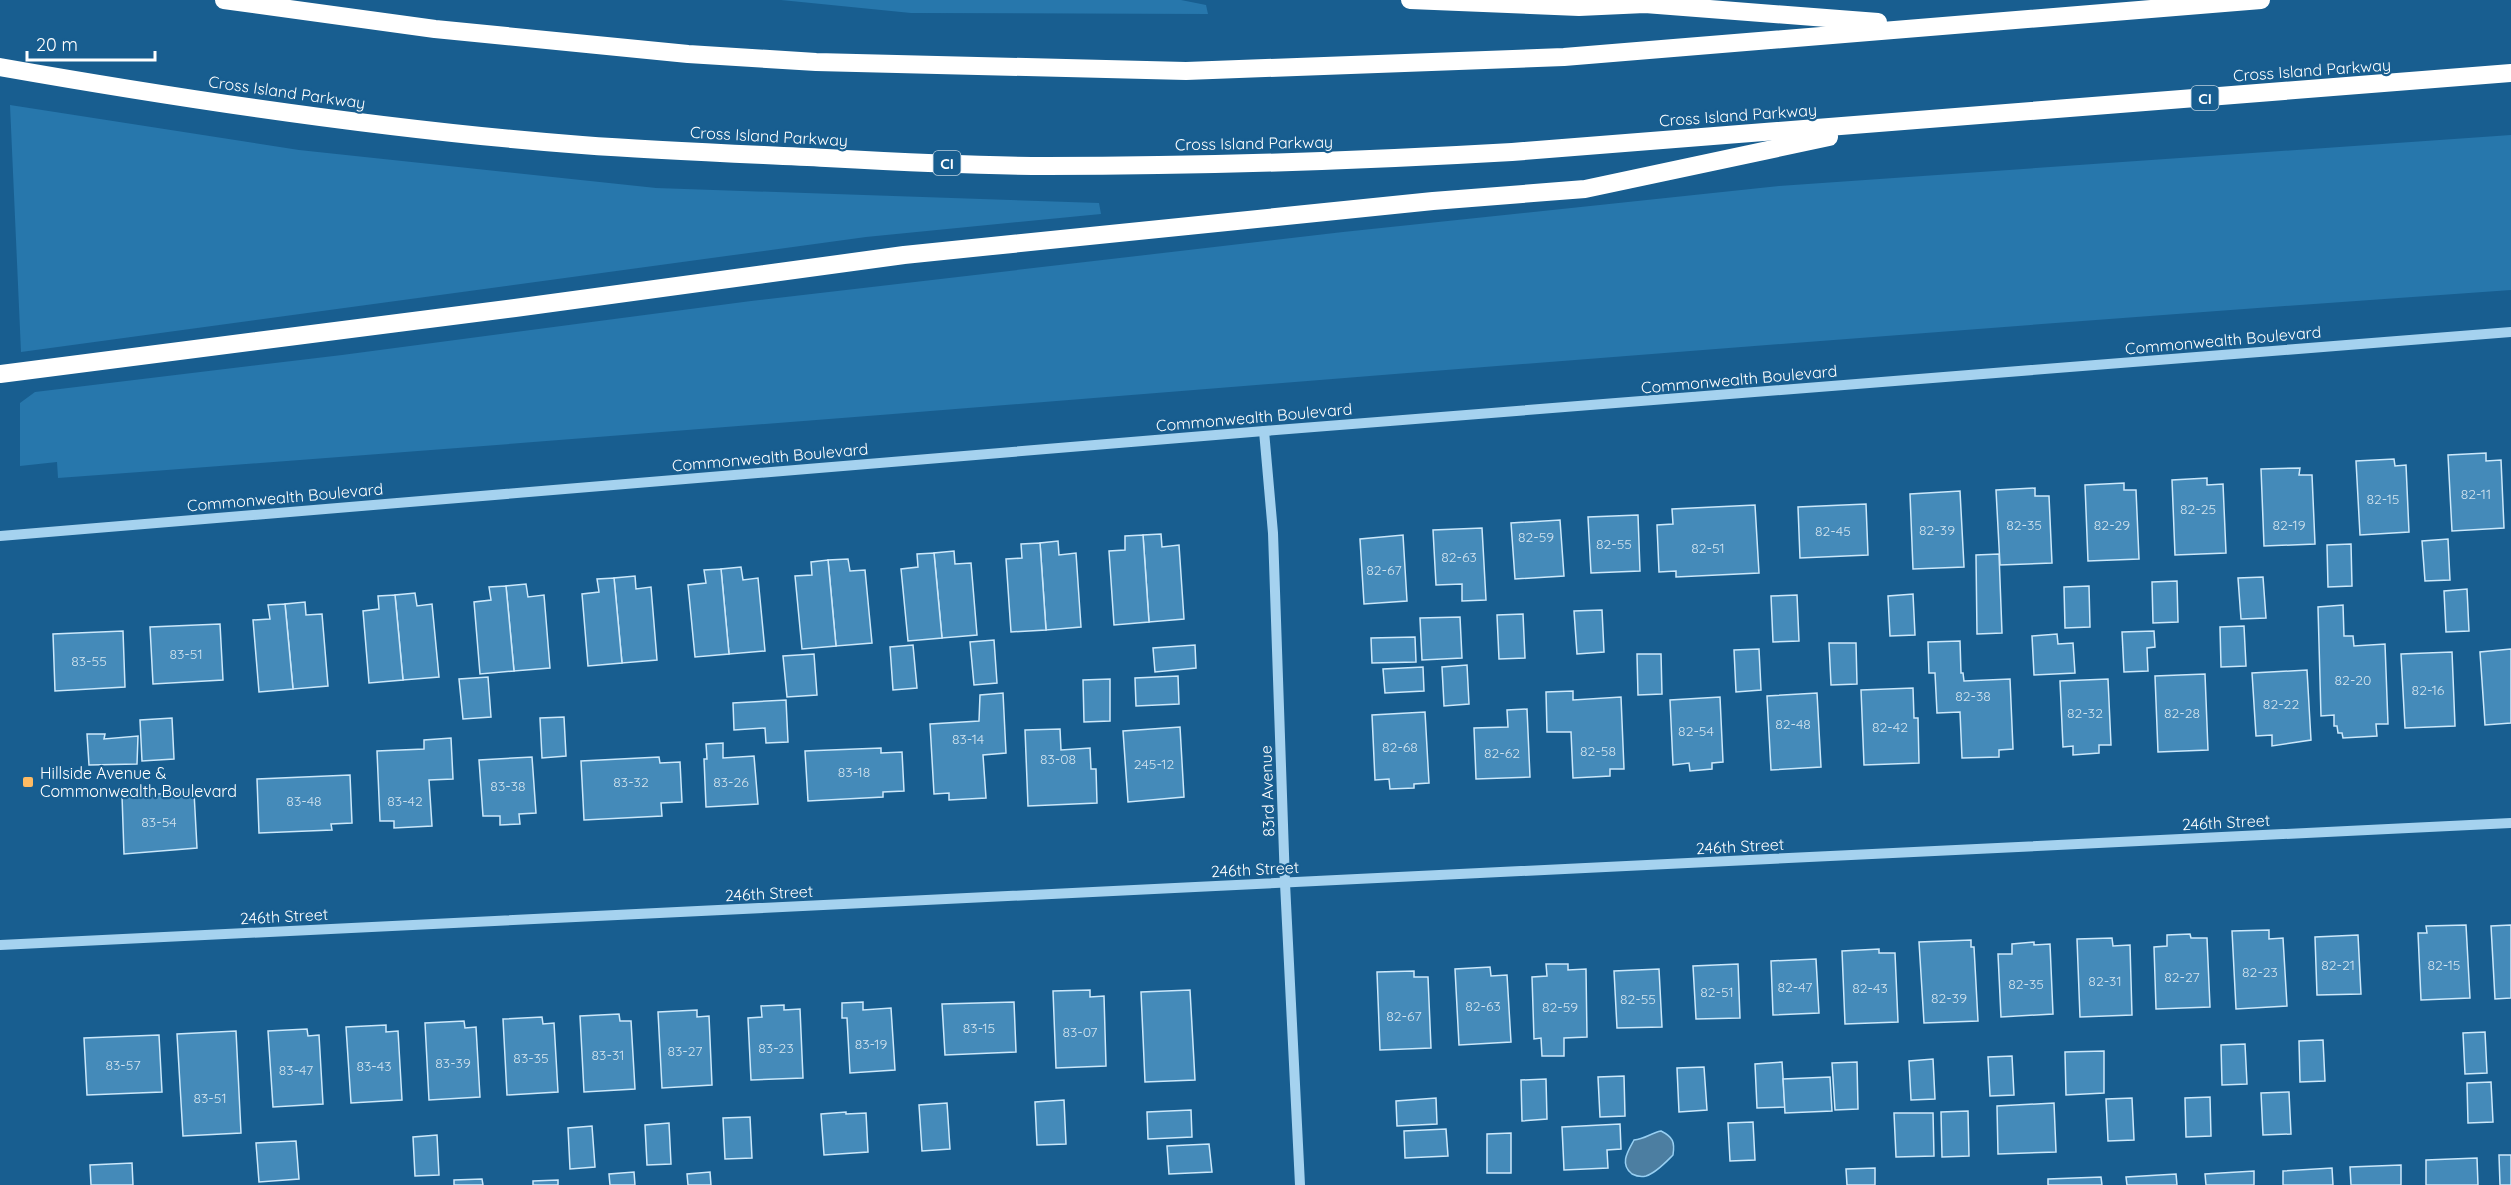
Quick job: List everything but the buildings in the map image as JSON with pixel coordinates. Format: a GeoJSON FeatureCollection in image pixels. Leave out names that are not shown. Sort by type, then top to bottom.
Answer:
{"type":"FeatureCollection","features":[{"type":"Feature","properties":{"kind":"highway"},"geometry":{"type":"LineString","coordinates":[[224,0],[435,29],[688,54],[816,62],[1118,70],[1313,68],[1553,57],[2261,0]]}},
{"type":"Feature","properties":{"kind":"highway"},"geometry":{"type":"LineString","coordinates":[[1410,0],[1567,7],[1645,4],[1934,27]]}},
{"type":"Feature","properties":{"kind":"highway","name":"Cross Island Parkway"},"geometry":{"type":"LineString","coordinates":[[0,67],[118,88],[271,110],[581,145],[1032,166],[1364,160],[1512,152],[2511,73]]}},
{"type":"Feature","properties":{"kind":"highway"},"geometry":{"type":"LineString","coordinates":[[0,374],[904,255],[1433,201],[1585,189],[1898,122]]}},
{"type":"Feature","properties":{"kind":"street","name":"Commonwealth Boulevard"},"geometry":{"type":"LineString","coordinates":[[0,536],[1264,431],[2511,332]]}},
{"type":"Feature","properties":{"kind":"street","name":"83rd Avenue"},"geometry":{"type":"LineString","coordinates":[[1264,431],[1273,533],[1300,1185]]}},
{"type":"Feature","properties":{"kind":"street","name":"246th Street"},"geometry":{"type":"LineString","coordinates":[[0,945],[2511,823]]}},
{"type":"Feature","properties":{"kind":"shaded area"},"geometry":{"type":"Polygon","coordinates":[[[781,0],[1181,0],[1206,5],[1208,14],[911,13],[781,0]]]}},
{"type":"Feature","properties":{"kind":"shaded area"},"geometry":{"type":"Polygon","coordinates":[[[10,105],[299,150],[656,188],[1099,203],[1101,214],[866,237],[21,352],[10,105]]]}},
{"type":"Feature","properties":{"kind":"shaded area"},"geometry":{"type":"Polygon","coordinates":[[[2511,135],[2511,290],[1898,335],[58,478],[57,462],[20,466],[20,403],[35,392],[342,355],[751,301],[1343,232],[1779,186],[2511,135]]]}},
{"type":"Feature","properties":{"kind":"shaded area"},"geometry":{"type":"Polygon","coordinates":[[[1661,1131],[1672,1140],[1673,1155],[1650,1175],[1632,1174],[1625,1162],[1634,1140],[1661,1131]]]}},
{"type":"Feature","properties":{"kind":"place","name":"Hillside Avenue & Commonwealth Boulevard"},"geometry":{"type":"Point","coordinates":[28,782]}}]}
